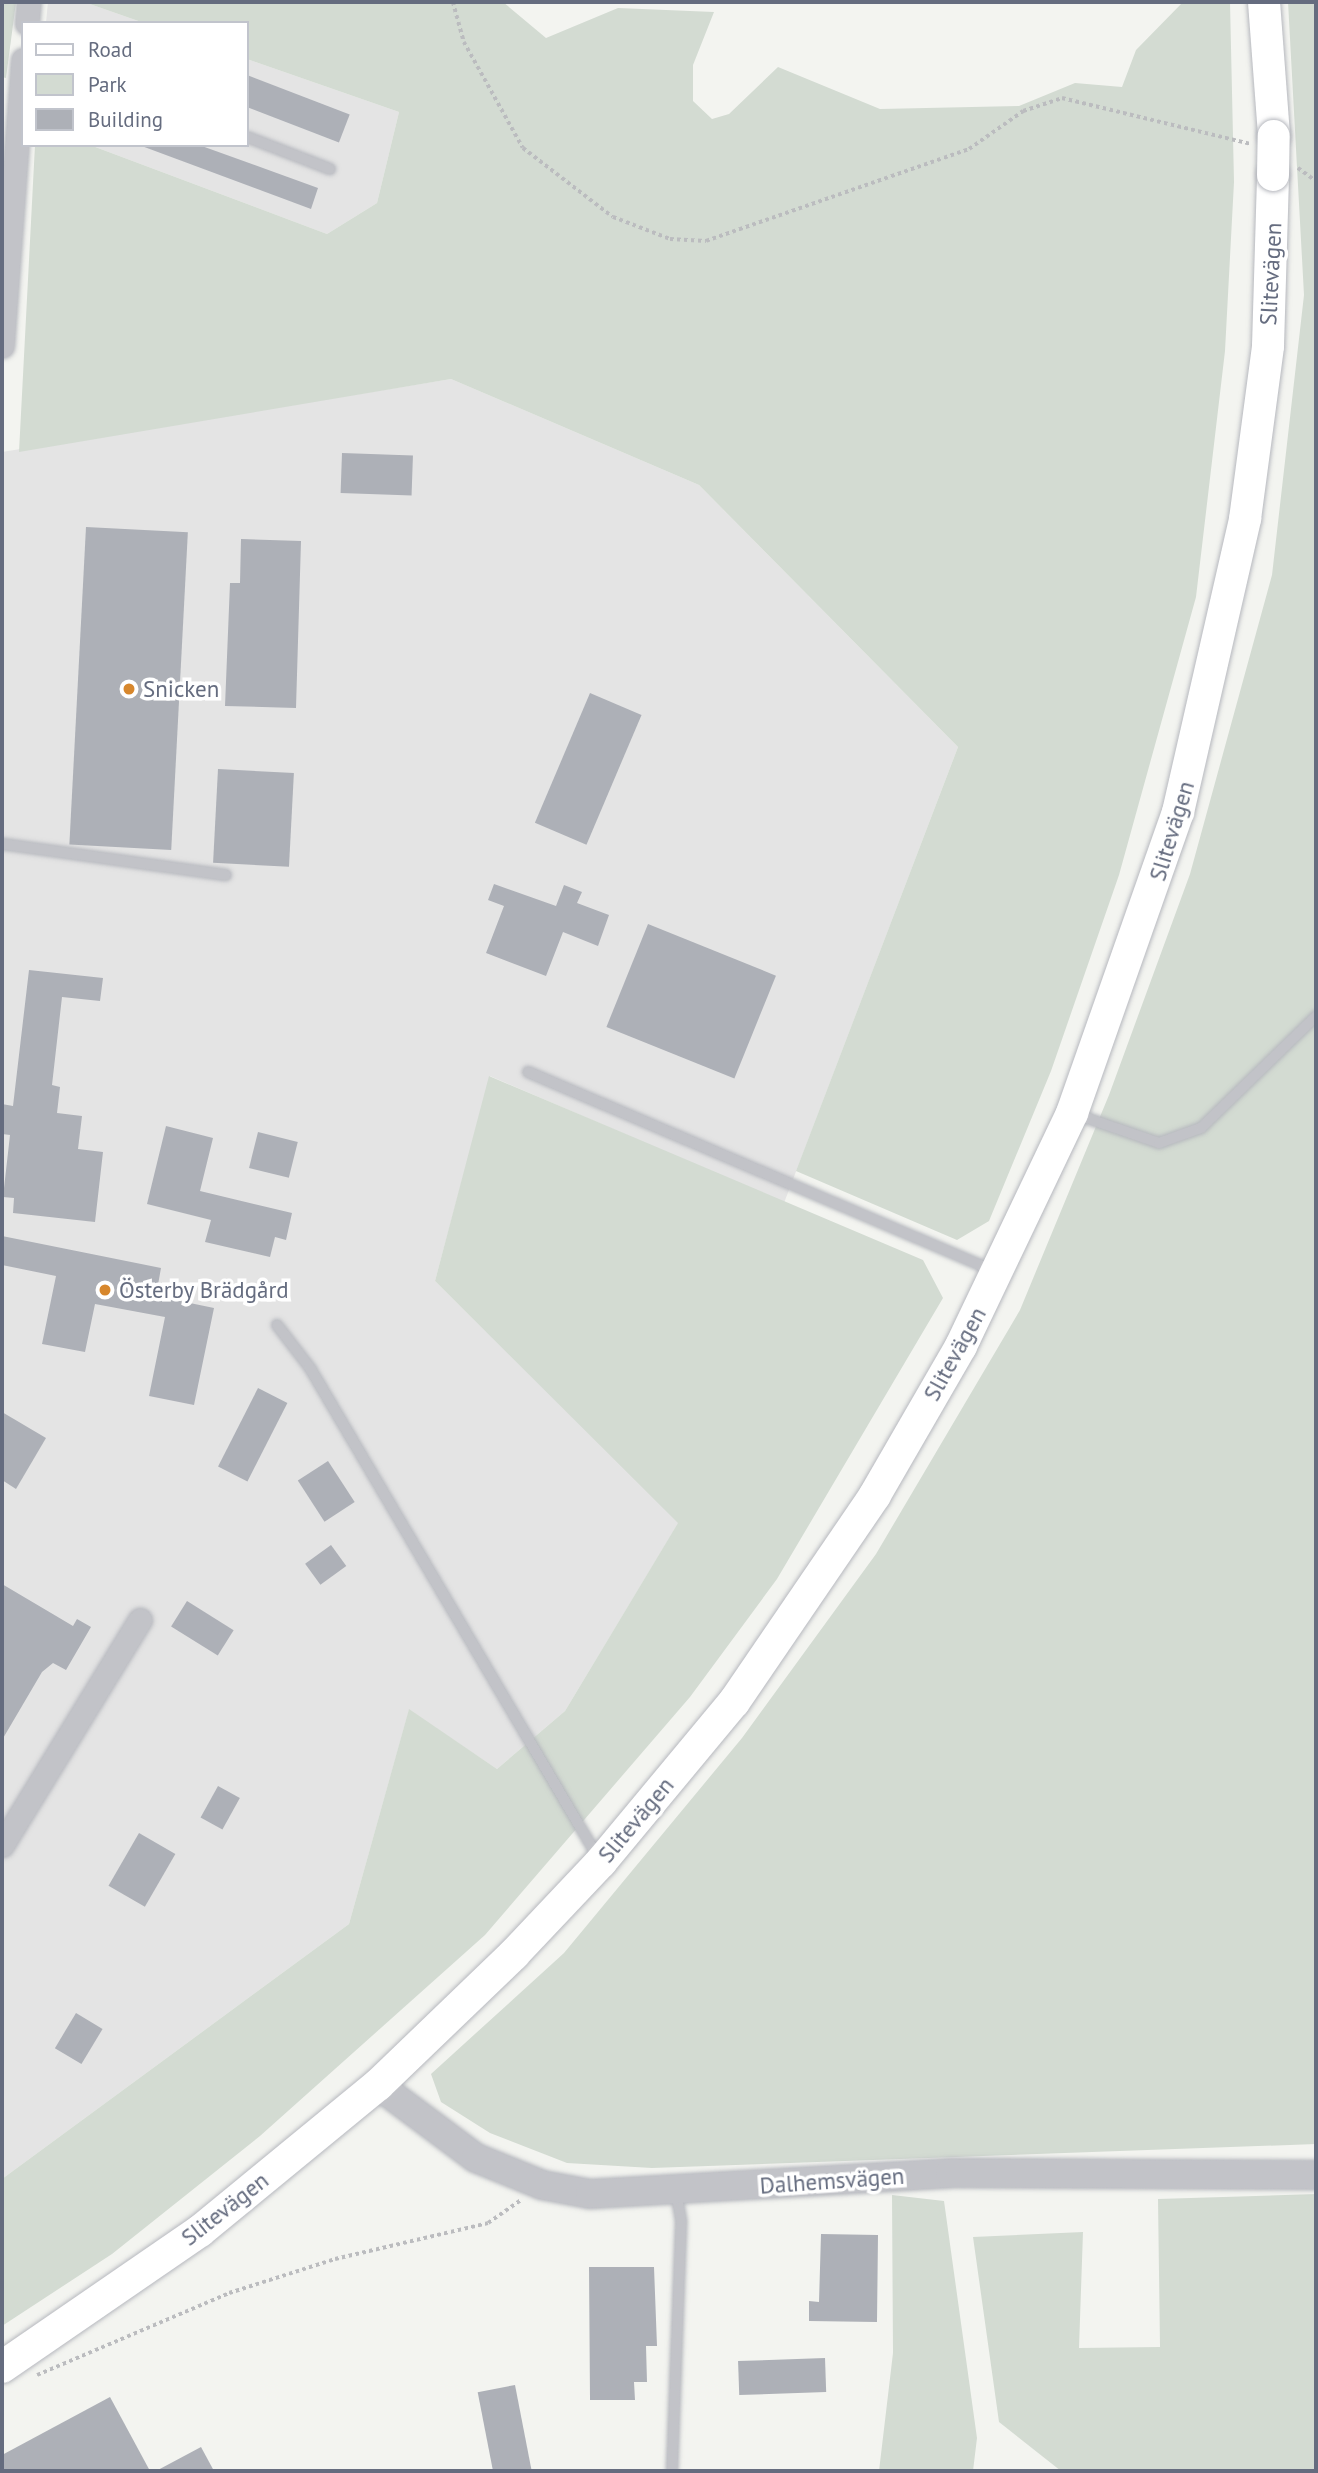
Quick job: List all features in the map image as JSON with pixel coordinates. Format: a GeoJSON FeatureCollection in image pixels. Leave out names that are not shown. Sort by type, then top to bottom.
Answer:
{"type":"FeatureCollection","features":[{"type":"Feature","properties":{"kind":"main road","name":"Slitevägen"},"geometry":{"type":"LineString","coordinates":[[13,2374],[200,2231],[378,2085],[601,1862],[734,1702],[804,1605],[882,1484],[998,1272],[1072,1113],[1174,824],[1228,613],[1265,370],[1282,169],[1265,141],[1264,2]]}},
{"type":"Feature","properties":{"kind":"street"},"geometry":{"type":"LineString","coordinates":[[27,21],[29,2]]}},
{"type":"Feature","properties":{"kind":"street"},"geometry":{"type":"LineString","coordinates":[[2,346],[21,87]]}},
{"type":"Feature","properties":{"kind":"street"},"geometry":{"type":"LineString","coordinates":[[2,1845],[140,1620]]}},
{"type":"Feature","properties":{"kind":"street","name":"Dalhemsvägen"},"geometry":{"type":"LineString","coordinates":[[378,2085],[476,2158],[530,2180],[590,2194],[950,2173],[1316,2175]]}},
{"type":"Feature","properties":{"kind":"lane"},"geometry":{"type":"LineString","coordinates":[[248,137],[330,169]]}},
{"type":"Feature","properties":{"kind":"lane"},"geometry":{"type":"LineString","coordinates":[[2,844],[226,875]]}},
{"type":"Feature","properties":{"kind":"lane"},"geometry":{"type":"LineString","coordinates":[[1072,1113],[1159,1143],[1201,1128],[1316,1016]]}},
{"type":"Feature","properties":{"kind":"lane"},"geometry":{"type":"LineString","coordinates":[[528,1072],[998,1272]]}},
{"type":"Feature","properties":{"kind":"lane"},"geometry":{"type":"LineString","coordinates":[[277,1325],[310,1368],[601,1862]]}},
{"type":"Feature","properties":{"kind":"lane"},"geometry":{"type":"LineString","coordinates":[[671,2471],[681,2220],[676,2191]]}},
{"type":"Feature","properties":{"kind":"path"},"geometry":{"type":"LineString","coordinates":[[453,2],[464,42],[523,148],[613,217],[670,239],[706,241],[970,149],[1023,111],[1062,98],[1265,141]]}},
{"type":"Feature","properties":{"kind":"path"},"geometry":{"type":"LineString","coordinates":[[1282,169],[1316,181]]}},
{"type":"Feature","properties":{"kind":"path"},"geometry":{"type":"LineString","coordinates":[[13,2374],[229,2293],[335,2259],[488,2222],[517,2208],[530,2180]]}},
{"type":"Feature","properties":{"kind":"shaded area"},"geometry":{"type":"Polygon","coordinates":[[[48,2],[84,2],[138,21],[46,21],[48,2]]]}},
{"type":"Feature","properties":{"kind":"shaded area"},"geometry":{"type":"Polygon","coordinates":[[[248,59],[399,112],[377,203],[327,234],[95,147],[248,147],[248,59]]]}},
{"type":"Feature","properties":{"kind":"shaded area"},"geometry":{"type":"Polygon","coordinates":[[[451,379],[699,485],[958,747],[784,1203],[490,1076],[435,1281],[679,1522],[565,1711],[497,1769],[409,1710],[349,1924],[2,2179],[2,452],[451,379]]]}},
{"type":"Feature","properties":{"kind":"green space"},"geometry":{"type":"Polygon","coordinates":[[[2,2],[16,2],[6,78],[2,77],[2,2]]]}},
{"type":"Feature","properties":{"kind":"green space"},"geometry":{"type":"Polygon","coordinates":[[[84,2],[503,2],[546,38],[618,8],[714,12],[693,65],[693,101],[712,119],[729,114],[778,67],[880,109],[1019,106],[1075,83],[1122,87],[1136,50],[1183,2],[1230,2],[1234,182],[1225,351],[1196,597],[1119,875],[1051,1071],[989,1221],[957,1240],[796,1171],[958,747],[699,485],[451,379],[19,452],[35,147],[95,147],[327,234],[377,203],[399,112],[248,59],[248,21],[138,21],[84,2]]]}},
{"type":"Feature","properties":{"kind":"green space"},"geometry":{"type":"Polygon","coordinates":[[[1288,2],[1316,2],[1316,2144],[652,2168],[567,2163],[490,2133],[441,2102],[431,2074],[564,1953],[742,1738],[876,1554],[1020,1310],[1109,1095],[1190,874],[1272,575],[1304,295],[1288,2]]]}},
{"type":"Feature","properties":{"kind":"green space"},"geometry":{"type":"Polygon","coordinates":[[[489,1076],[923,1260],[943,1298],[777,1579],[690,1697],[485,1935],[260,2136],[112,2254],[2,2326],[2,2179],[349,1924],[409,1709],[497,1769],[565,1711],[678,1523],[435,1281],[489,1076]]]}},
{"type":"Feature","properties":{"kind":"green space"},"geometry":{"type":"Polygon","coordinates":[[[1316,2194],[1316,2471],[1061,2471],[999,2422],[973,2237],[1083,2232],[1079,2348],[1160,2347],[1158,2199],[1316,2194]]]}},
{"type":"Feature","properties":{"kind":"green space"},"geometry":{"type":"Polygon","coordinates":[[[892,2195],[944,2201],[977,2438],[973,2471],[879,2471],[893,2353],[892,2195]]]}},
{"type":"Feature","properties":{"kind":"building"},"geometry":{"type":"Polygon","coordinates":[[[248,75],[350,114],[339,142],[248,108],[248,75]]]}},
{"type":"Feature","properties":{"kind":"building"},"geometry":{"type":"Polygon","coordinates":[[[144,147],[205,147],[318,188],[311,209],[144,147]]]}},
{"type":"Feature","properties":{"kind":"building"},"geometry":{"type":"Polygon","coordinates":[[[342,453],[413,455],[412,495],[341,493],[342,453]]]}},
{"type":"Feature","properties":{"kind":"building","name":"Snicken"},"geometry":{"type":"Polygon","coordinates":[[[86,527],[188,532],[171,850],[69,845],[86,527]]]}},
{"type":"Feature","properties":{"kind":"building"},"geometry":{"type":"Polygon","coordinates":[[[241,539],[301,541],[296,708],[225,706],[230,583],[240,583],[241,539]]]}},
{"type":"Feature","properties":{"kind":"building"},"geometry":{"type":"Polygon","coordinates":[[[590,693],[642,715],[586,845],[535,823],[590,693]]]}},
{"type":"Feature","properties":{"kind":"building"},"geometry":{"type":"Polygon","coordinates":[[[218,769],[294,773],[289,867],[213,863],[218,769]]]}},
{"type":"Feature","properties":{"kind":"building"},"geometry":{"type":"Polygon","coordinates":[[[494,884],[556,906],[564,885],[582,892],[577,903],[609,915],[598,946],[563,932],[546,976],[486,953],[504,906],[488,900],[494,884]]]}},
{"type":"Feature","properties":{"kind":"building"},"geometry":{"type":"Polygon","coordinates":[[[648,924],[776,976],[734,1079],[606,1027],[648,924]]]}},
{"type":"Feature","properties":{"kind":"building"},"geometry":{"type":"Polygon","coordinates":[[[29,970],[103,978],[100,1001],[62,997],[52,1085],[60,1087],[57,1113],[82,1116],[78,1149],[103,1152],[95,1222],[13,1213],[14,1198],[3,1197],[10,1135],[2,1134],[2,1104],[13,1106],[29,970]]]}},
{"type":"Feature","properties":{"kind":"building"},"geometry":{"type":"Polygon","coordinates":[[[166,1126],[213,1138],[200,1191],[292,1213],[286,1240],[275,1237],[270,1257],[205,1242],[211,1220],[147,1204],[166,1126]]]}},
{"type":"Feature","properties":{"kind":"building"},"geometry":{"type":"Polygon","coordinates":[[[258,1132],[298,1142],[289,1178],[249,1168],[258,1132]]]}},
{"type":"Feature","properties":{"kind":"building","name":"Österby Brädgård"},"geometry":{"type":"Polygon","coordinates":[[[2,1236],[161,1268],[156,1296],[214,1308],[194,1405],[149,1396],[165,1317],[95,1304],[85,1352],[42,1344],[56,1276],[2,1265],[2,1236]]]}},
{"type":"Feature","properties":{"kind":"building"},"geometry":{"type":"Polygon","coordinates":[[[258,1388],[287,1403],[247,1481],[218,1466],[258,1388]]]}},
{"type":"Feature","properties":{"kind":"building"},"geometry":{"type":"Polygon","coordinates":[[[2,1412],[46,1438],[16,1489],[2,1480],[2,1412]]]}},
{"type":"Feature","properties":{"kind":"building"},"geometry":{"type":"Polygon","coordinates":[[[328,1461],[355,1502],[324,1522],[298,1481],[328,1461]]]}},
{"type":"Feature","properties":{"kind":"building"},"geometry":{"type":"Polygon","coordinates":[[[331,1545],[346,1566],[320,1585],[305,1564],[331,1545]]]}},
{"type":"Feature","properties":{"kind":"building"},"geometry":{"type":"Polygon","coordinates":[[[2,1584],[73,1626],[77,1619],[91,1627],[66,1670],[53,1663],[42,1672],[2,1740],[2,1584]]]}},
{"type":"Feature","properties":{"kind":"building"},"geometry":{"type":"Polygon","coordinates":[[[187,1601],[234,1630],[218,1656],[171,1626],[187,1601]]]}},
{"type":"Feature","properties":{"kind":"building"},"geometry":{"type":"Polygon","coordinates":[[[218,1786],[240,1798],[222,1830],[201,1817],[218,1786]]]}},
{"type":"Feature","properties":{"kind":"building"},"geometry":{"type":"Polygon","coordinates":[[[139,1833],[175,1854],[145,1907],[108,1886],[139,1833]]]}},
{"type":"Feature","properties":{"kind":"building"},"geometry":{"type":"Polygon","coordinates":[[[76,2013],[103,2029],[81,2064],[55,2048],[76,2013]]]}},
{"type":"Feature","properties":{"kind":"building"},"geometry":{"type":"Polygon","coordinates":[[[821,2234],[878,2235],[877,2322],[809,2321],[809,2301],[819,2302],[821,2234]]]}},
{"type":"Feature","properties":{"kind":"building"},"geometry":{"type":"Polygon","coordinates":[[[589,2267],[654,2267],[657,2346],[646,2346],[647,2382],[634,2382],[635,2400],[590,2400],[589,2267]]]}},
{"type":"Feature","properties":{"kind":"building"},"geometry":{"type":"Polygon","coordinates":[[[825,2358],[826,2392],[739,2395],[738,2361],[825,2358]]]}},
{"type":"Feature","properties":{"kind":"building"},"geometry":{"type":"Polygon","coordinates":[[[515,2385],[532,2471],[493,2471],[478,2392],[515,2385]]]}},
{"type":"Feature","properties":{"kind":"building"},"geometry":{"type":"Polygon","coordinates":[[[110,2397],[150,2471],[2,2471],[2,2455],[110,2397]]]}},
{"type":"Feature","properties":{"kind":"building"},"geometry":{"type":"Polygon","coordinates":[[[201,2447],[214,2471],[156,2471],[201,2447]]]}},
{"type":"Feature","properties":{"kind":"place","name":"Snicken"},"geometry":{"type":"Point","coordinates":[129,689]}},
{"type":"Feature","properties":{"kind":"place","name":"Österby Brädgård"},"geometry":{"type":"Point","coordinates":[105,1290]}}]}
